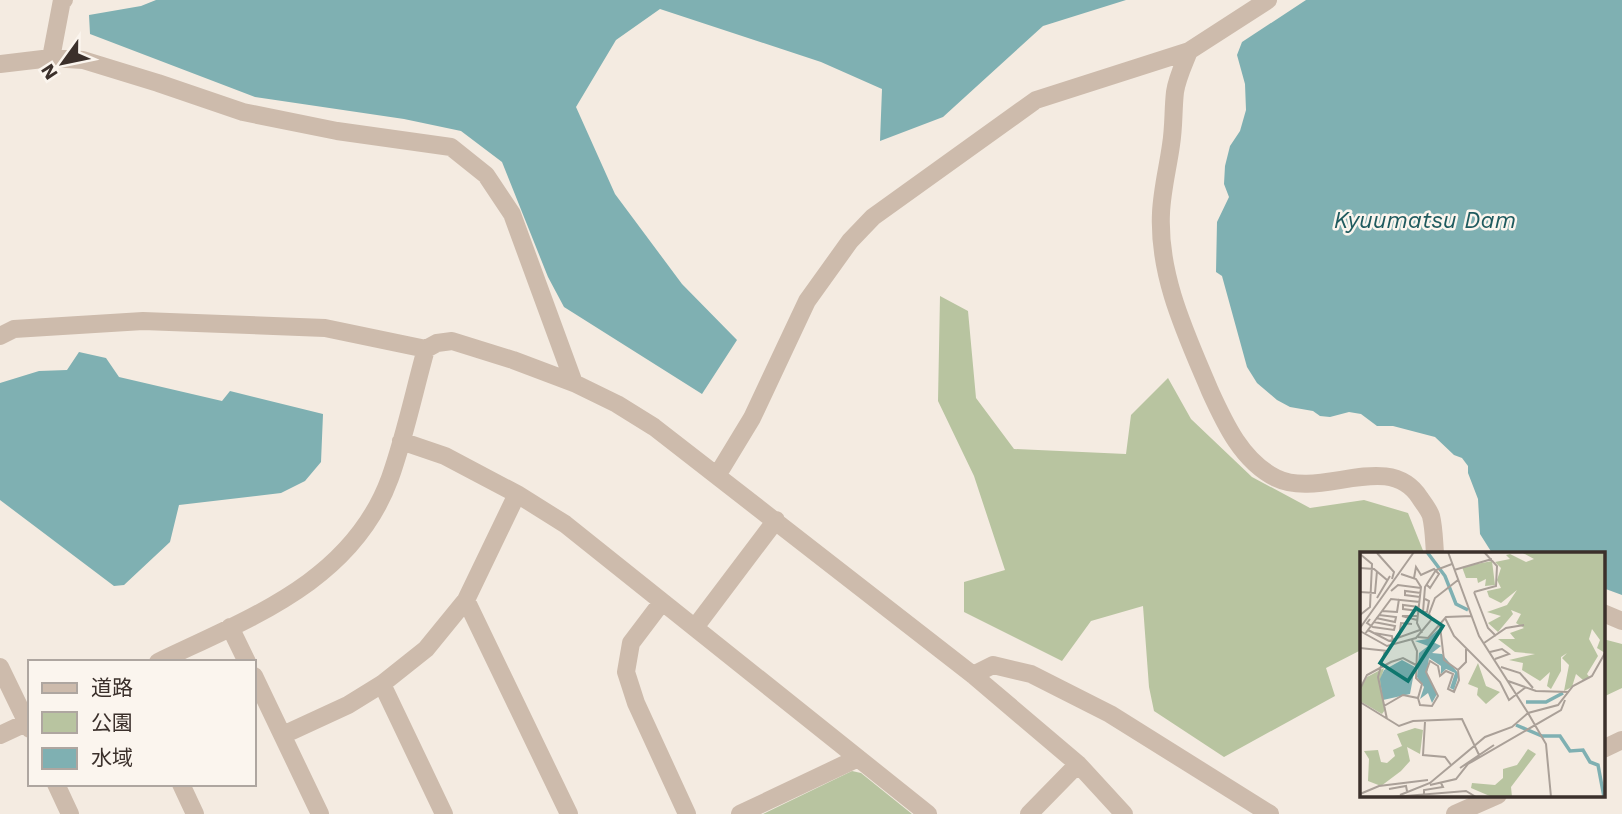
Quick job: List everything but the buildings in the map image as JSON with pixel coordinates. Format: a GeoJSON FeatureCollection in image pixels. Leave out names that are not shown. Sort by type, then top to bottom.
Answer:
{"type":"FeatureCollection","features":[{"type":"Feature","properties":{"kind":"street"},"geometry":{"type":"LineString","coordinates":[[51,58],[64,0]]}},
{"type":"Feature","properties":{"kind":"street"},"geometry":{"type":"LineString","coordinates":[[718,474],[752,418],[807,301],[850,241],[873,217],[1036,100],[1189,51],[1268,0]]}},
{"type":"Feature","properties":{"kind":"street"},"geometry":{"type":"LineString","coordinates":[[1189,51],[1175,90],[1172,141],[1161,214],[1165,268],[1182,327],[1219,411],[1248,456],[1276,478],[1297,485],[1316,485],[1377,474],[1400,480],[1416,492],[1431,515],[1435,552]]}},
{"type":"Feature","properties":{"kind":"street"},"geometry":{"type":"LineString","coordinates":[[0,64],[51,58],[83,61],[243,112],[337,131],[451,147],[486,175],[512,214],[575,383]]}},
{"type":"Feature","properties":{"kind":"street"},"geometry":{"type":"LineString","coordinates":[[0,335],[14,329],[143,321],[325,328],[426,349],[437,343],[452,341],[575,383],[654,426],[718,474],[973,675],[1078,764],[1124,814]]}},
{"type":"Feature","properties":{"kind":"street"},"geometry":{"type":"LineString","coordinates":[[162,660],[293,594],[322,575],[345,552],[372,516],[389,480],[426,349]]}},
{"type":"Feature","properties":{"kind":"street"},"geometry":{"type":"LineString","coordinates":[[401,441],[445,456],[517,494],[565,524],[928,814]]}},
{"type":"Feature","properties":{"kind":"street"},"geometry":{"type":"LineString","coordinates":[[284,735],[348,705],[382,684],[426,649],[466,600],[517,494]]}},
{"type":"Feature","properties":{"kind":"street"},"geometry":{"type":"LineString","coordinates":[[696,626],[776,520]]}},
{"type":"Feature","properties":{"kind":"street"},"geometry":{"type":"LineString","coordinates":[[466,600],[569,814]]}},
{"type":"Feature","properties":{"kind":"street"},"geometry":{"type":"LineString","coordinates":[[662,601],[631,643],[626,672],[636,703],[687,814]]}},
{"type":"Feature","properties":{"kind":"street"},"geometry":{"type":"LineString","coordinates":[[1604,613],[1622,621]]}},
{"type":"Feature","properties":{"kind":"street"},"geometry":{"type":"LineString","coordinates":[[230,627],[246,660]]}},
{"type":"Feature","properties":{"kind":"street"},"geometry":{"type":"LineString","coordinates":[[973,675],[993,665],[1031,674],[1110,713],[1270,814]]}},
{"type":"Feature","properties":{"kind":"street"},"geometry":{"type":"LineString","coordinates":[[0,667],[28,722]]}},
{"type":"Feature","properties":{"kind":"street"},"geometry":{"type":"LineString","coordinates":[[256,680],[320,814]]}},
{"type":"Feature","properties":{"kind":"street"},"geometry":{"type":"LineString","coordinates":[[382,684],[444,814]]}},
{"type":"Feature","properties":{"kind":"street"},"geometry":{"type":"LineString","coordinates":[[0,735],[28,724]]}},
{"type":"Feature","properties":{"kind":"street"},"geometry":{"type":"LineString","coordinates":[[1604,749],[1622,740]]}},
{"type":"Feature","properties":{"kind":"street"},"geometry":{"type":"LineString","coordinates":[[740,814],[858,758]]}},
{"type":"Feature","properties":{"kind":"street"},"geometry":{"type":"LineString","coordinates":[[1029,814],[1078,764]]}},
{"type":"Feature","properties":{"kind":"street"},"geometry":{"type":"LineString","coordinates":[[57,786],[70,814]]}},
{"type":"Feature","properties":{"kind":"street"},"geometry":{"type":"LineString","coordinates":[[182,786],[195,814]]}},
{"type":"Feature","properties":{"kind":"street"},"geometry":{"type":"LineString","coordinates":[[1455,814],[1497,796]]}},
{"type":"Feature","properties":{"kind":"green space"},"geometry":{"type":"Polygon","coordinates":[[[940,296],[968,311],[976,398],[1014,449],[1126,454],[1131,415],[1168,378],[1191,419],[1252,477],[1310,508],[1364,500],[1408,513],[1424,552],[1360,552],[1360,651],[1326,668],[1335,696],[1224,757],[1154,711],[1149,687],[1143,606],[1091,621],[1062,661],[964,612],[964,582],[1005,570],[974,476],[938,401],[940,296]]]}},
{"type":"Feature","properties":{"kind":"green space"},"geometry":{"type":"Polygon","coordinates":[[[1604,639],[1622,644],[1622,688],[1604,697],[1604,639]]]}},
{"type":"Feature","properties":{"kind":"green space"},"geometry":{"type":"Polygon","coordinates":[[[852,771],[861,773],[912,814],[763,814],[852,771]]]}},
{"type":"Feature","properties":{"kind":"water"},"geometry":{"type":"Polygon","coordinates":[[[156,0],[1126,0],[1043,26],[943,117],[880,141],[882,89],[821,62],[660,9],[616,40],[576,107],[615,194],[682,284],[737,340],[702,394],[564,307],[548,277],[502,162],[461,131],[404,119],[255,97],[90,34],[89,15],[141,6],[156,0]]]}},
{"type":"Feature","properties":{"kind":"water","name":"Kyuumatsu Dam"},"geometry":{"type":"Polygon","coordinates":[[[1306,0],[1622,0],[1622,595],[1604,588],[1604,552],[1491,552],[1480,534],[1478,499],[1468,466],[1435,437],[1393,426],[1377,426],[1361,414],[1349,412],[1330,417],[1290,407],[1257,383],[1247,367],[1222,276],[1216,272],[1217,222],[1229,197],[1224,184],[1225,166],[1230,146],[1240,131],[1246,110],[1245,84],[1237,55],[1242,42],[1306,0]]]}},
{"type":"Feature","properties":{"kind":"water"},"geometry":{"type":"Polygon","coordinates":[[[79,352],[106,358],[119,377],[222,401],[230,391],[323,414],[321,462],[305,481],[281,493],[179,505],[170,542],[124,585],[114,586],[0,500],[0,383],[39,371],[67,370],[79,352]]]}}]}
